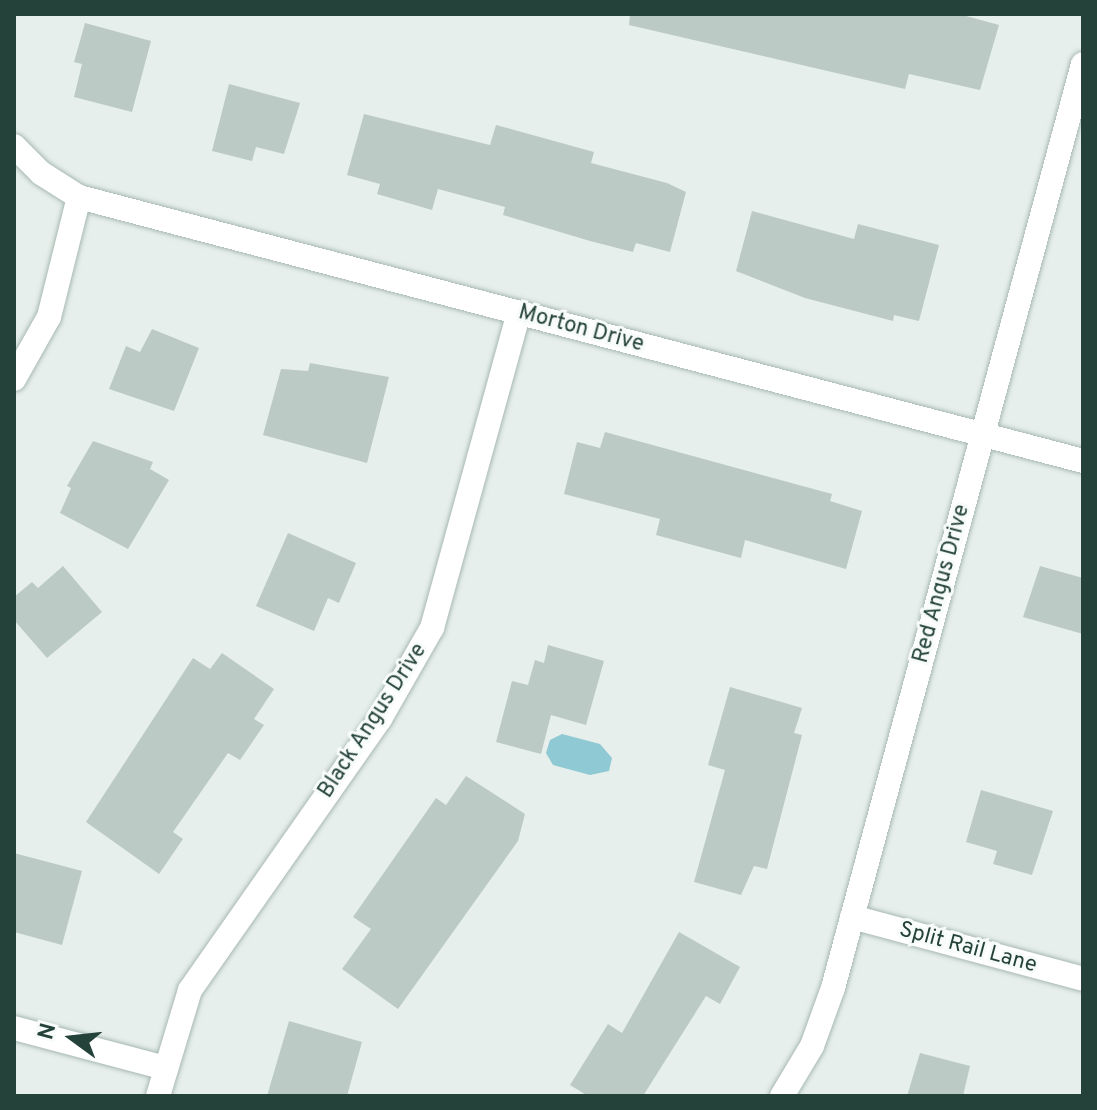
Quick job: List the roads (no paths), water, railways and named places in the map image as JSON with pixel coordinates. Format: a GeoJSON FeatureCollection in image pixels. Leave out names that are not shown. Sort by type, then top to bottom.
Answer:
{"type":"FeatureCollection","features":[{"type":"Feature","properties":{"kind":"street","name":"Red Angus Drive"},"geometry":{"type":"LineString","coordinates":[[782,1096],[812,1046],[852,917],[1083,64]]}},
{"type":"Feature","properties":{"kind":"street","name":"Morton Drive"},"geometry":{"type":"LineString","coordinates":[[14,146],[41,173],[79,197],[1083,461]]}},
{"type":"Feature","properties":{"kind":"street"},"geometry":{"type":"LineString","coordinates":[[14,379],[49,317],[79,197]]}},
{"type":"Feature","properties":{"kind":"street","name":"Black Angus Drive"},"geometry":{"type":"LineString","coordinates":[[158,1096],[196,980],[380,719],[432,628],[519,313]]}},
{"type":"Feature","properties":{"kind":"street","name":"Split Rail Lane"},"geometry":{"type":"LineString","coordinates":[[852,917],[1083,979]]}},
{"type":"Feature","properties":{"kind":"street"},"geometry":{"type":"LineString","coordinates":[[14,1028],[165,1068]]}},
{"type":"Feature","properties":{"kind":"water"},"geometry":{"type":"Polygon","coordinates":[[[562,734],[600,744],[612,758],[609,771],[590,775],[553,765],[546,753],[550,740],[562,734]]]}}]}
